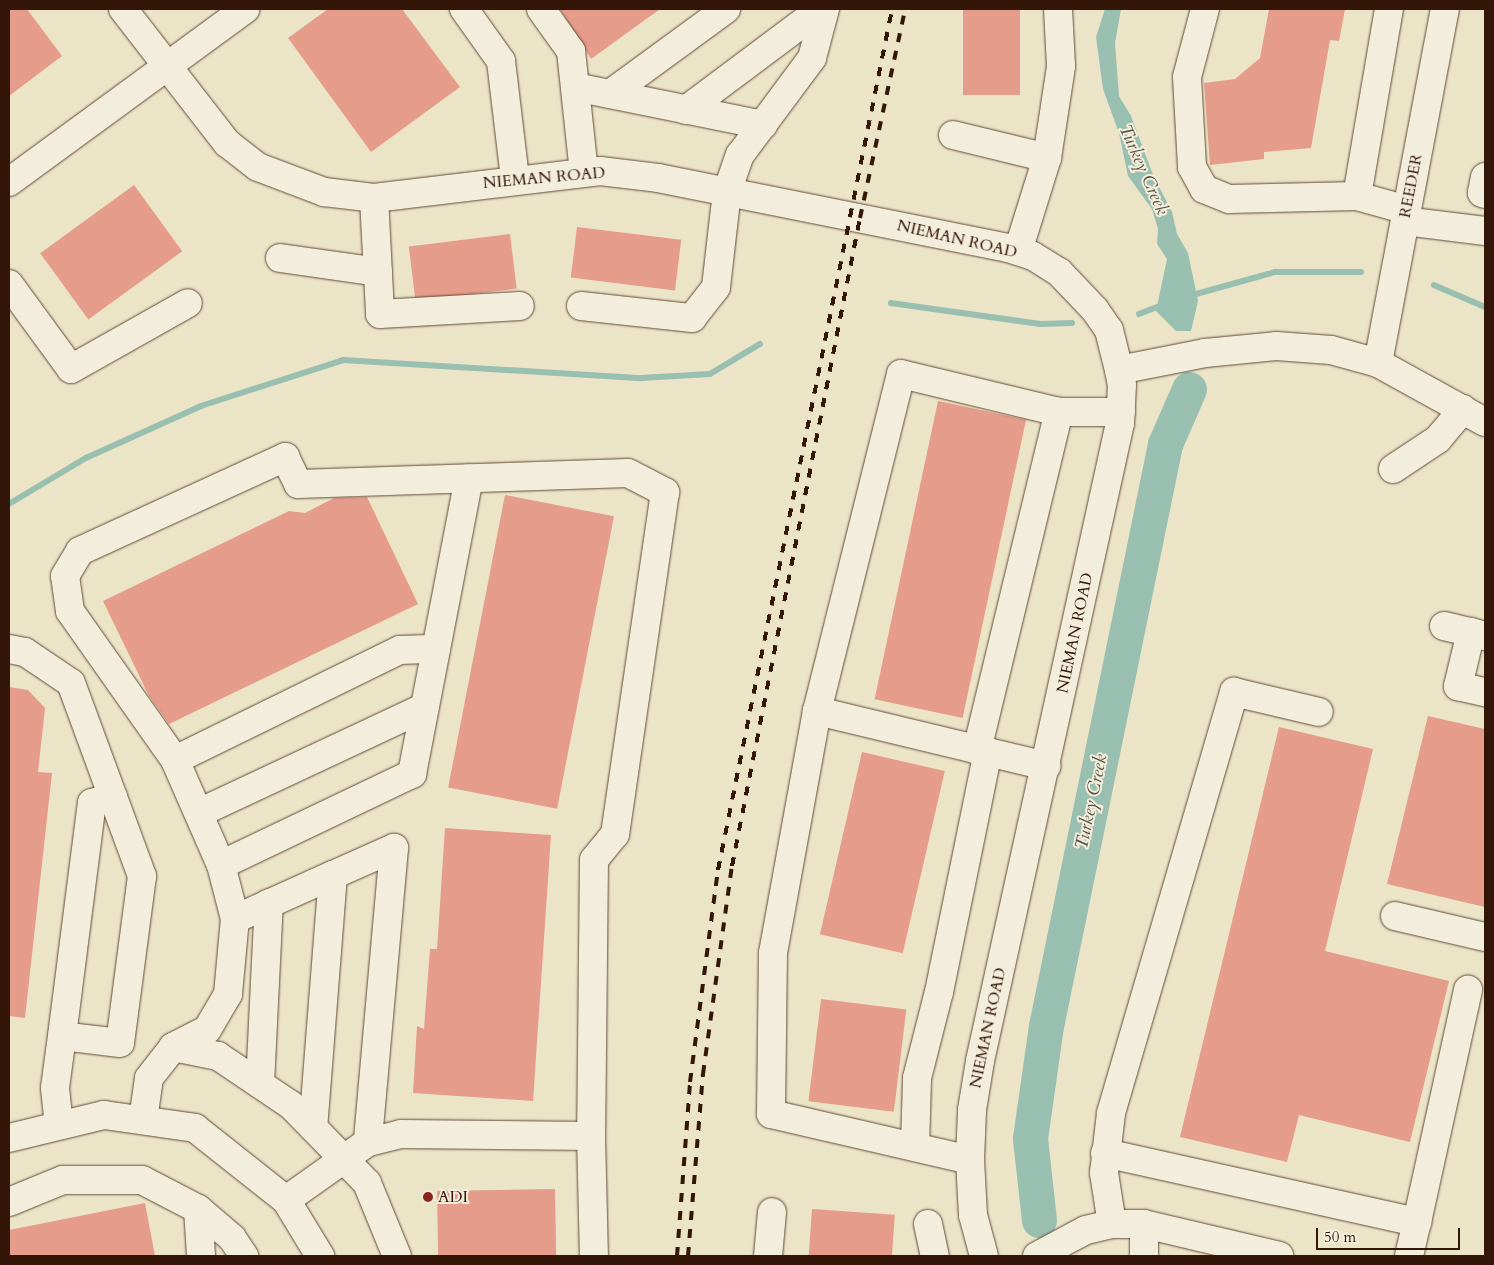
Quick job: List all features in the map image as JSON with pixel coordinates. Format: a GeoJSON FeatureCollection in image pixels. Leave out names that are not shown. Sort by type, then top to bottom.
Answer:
{"type":"FeatureCollection","features":[{"type":"Feature","properties":{"kind":"street","name":"NIEMAN ROAD"},"geometry":{"type":"LineString","coordinates":[[123,9],[166,67],[228,143],[258,167],[324,192],[374,198],[515,179],[584,172],[658,178],[1018,252],[1059,272],[1088,300],[1109,330],[1119,370],[1121,412],[1046,766],[980,1061],[972,1110],[970,1160],[973,1215],[984,1256]]}},
{"type":"Feature","properties":{"kind":"street"},"geometry":{"type":"LineString","coordinates":[[9,182],[245,9]]}},
{"type":"Feature","properties":{"kind":"street"},"geometry":{"type":"LineString","coordinates":[[464,9],[501,61],[515,179]]}},
{"type":"Feature","properties":{"kind":"street"},"geometry":{"type":"LineString","coordinates":[[541,9],[571,51],[584,172]]}},
{"type":"Feature","properties":{"kind":"street"},"geometry":{"type":"LineString","coordinates":[[610,94],[726,9]]}},
{"type":"Feature","properties":{"kind":"street"},"geometry":{"type":"LineString","coordinates":[[686,110],[823,9]]}},
{"type":"Feature","properties":{"kind":"street"},"geometry":{"type":"LineString","coordinates":[[581,306],[692,318],[716,287],[727,192],[740,155],[812,58],[823,9]]}},
{"type":"Feature","properties":{"kind":"street"},"geometry":{"type":"LineString","coordinates":[[1018,252],[1047,158],[1061,66],[1058,9]]}},
{"type":"Feature","properties":{"kind":"street"},"geometry":{"type":"LineString","coordinates":[[1205,9],[1187,77],[1192,167],[1204,189],[1229,199],[1357,196],[1406,215],[1485,231]]}},
{"type":"Feature","properties":{"kind":"street"},"geometry":{"type":"LineString","coordinates":[[1357,196],[1389,9]]}},
{"type":"Feature","properties":{"kind":"street","name":"REEDER"},"geometry":{"type":"LineString","coordinates":[[1378,363],[1445,9]]}},
{"type":"Feature","properties":{"kind":"street"},"geometry":{"type":"LineString","coordinates":[[575,87],[763,125]]}},
{"type":"Feature","properties":{"kind":"street"},"geometry":{"type":"LineString","coordinates":[[953,135],[1047,158]]}},
{"type":"Feature","properties":{"kind":"street"},"geometry":{"type":"LineString","coordinates":[[1485,177],[1482,193],[1485,194]]}},
{"type":"Feature","properties":{"kind":"street"},"geometry":{"type":"LineString","coordinates":[[374,198],[380,314],[520,306]]}},
{"type":"Feature","properties":{"kind":"street"},"geometry":{"type":"LineString","coordinates":[[280,258],[378,272]]}},
{"type":"Feature","properties":{"kind":"street"},"geometry":{"type":"LineString","coordinates":[[9,284],[71,369],[188,303]]}},
{"type":"Feature","properties":{"kind":"street"},"geometry":{"type":"LineString","coordinates":[[1119,370],[1180,358],[1276,346],[1331,350],[1378,363],[1474,416],[1393,469]]}},
{"type":"Feature","properties":{"kind":"street"},"geometry":{"type":"LineString","coordinates":[[970,1160],[771,1114],[773,953],[817,711],[900,374],[1059,412],[1121,412]]}},
{"type":"Feature","properties":{"kind":"street"},"geometry":{"type":"LineString","coordinates":[[915,1147],[917,1078],[939,992],[983,751],[1059,412]]}},
{"type":"Feature","properties":{"kind":"street"},"geometry":{"type":"LineString","coordinates":[[143,1120],[149,1078],[173,1047],[207,1030],[228,994],[235,919],[221,865],[200,812],[175,760],[70,611],[65,576],[80,552],[285,457],[298,484],[628,473],[666,492],[615,834],[594,860],[590,1136],[594,1256]]}},
{"type":"Feature","properties":{"kind":"street"},"geometry":{"type":"LineString","coordinates":[[221,865],[412,774],[469,478]]}},
{"type":"Feature","properties":{"kind":"street"},"geometry":{"type":"LineString","coordinates":[[1444,626],[1478,634],[1458,686],[1485,692]]}},
{"type":"Feature","properties":{"kind":"street"},"geometry":{"type":"LineString","coordinates":[[9,649],[26,652],[71,683],[142,876],[120,1042],[62,1036]]}},
{"type":"Feature","properties":{"kind":"street"},"geometry":{"type":"LineString","coordinates":[[175,760],[400,650],[436,649]]}},
{"type":"Feature","properties":{"kind":"street"},"geometry":{"type":"LineString","coordinates":[[1112,1224],[1104,1174],[1111,1113],[1234,692],[1319,712]]}},
{"type":"Feature","properties":{"kind":"street"},"geometry":{"type":"LineString","coordinates":[[200,812],[425,707]]}},
{"type":"Feature","properties":{"kind":"street"},"geometry":{"type":"LineString","coordinates":[[817,711],[1046,766]]}},
{"type":"Feature","properties":{"kind":"street"},"geometry":{"type":"LineString","coordinates":[[59,1125],[55,1088],[92,803],[113,797]]}},
{"type":"Feature","properties":{"kind":"street"},"geometry":{"type":"LineString","coordinates":[[235,919],[394,848],[368,1142]]}},
{"type":"Feature","properties":{"kind":"street"},"geometry":{"type":"LineString","coordinates":[[313,1128],[333,875]]}},
{"type":"Feature","properties":{"kind":"street"},"geometry":{"type":"LineString","coordinates":[[260,1084],[269,904]]}},
{"type":"Feature","properties":{"kind":"street"},"geometry":{"type":"LineString","coordinates":[[1395,916],[1485,936]]}},
{"type":"Feature","properties":{"kind":"street"},"geometry":{"type":"LineString","coordinates":[[1409,1256],[1468,990]]}},
{"type":"Feature","properties":{"kind":"street"},"geometry":{"type":"LineString","coordinates":[[173,1047],[218,1056],[291,1105],[367,1183],[397,1256]]}},
{"type":"Feature","properties":{"kind":"street"},"geometry":{"type":"LineString","coordinates":[[9,1138],[104,1115],[194,1128],[286,1200],[320,1256]]}},
{"type":"Feature","properties":{"kind":"street"},"geometry":{"type":"LineString","coordinates":[[286,1200],[368,1142],[401,1134],[590,1136]]}},
{"type":"Feature","properties":{"kind":"street"},"geometry":{"type":"LineString","coordinates":[[1106,1153],[1417,1222]]}},
{"type":"Feature","properties":{"kind":"street"},"geometry":{"type":"LineString","coordinates":[[9,1202],[63,1180],[142,1180],[198,1209],[232,1238],[244,1256]]}},
{"type":"Feature","properties":{"kind":"street"},"geometry":{"type":"LineString","coordinates":[[198,1209],[201,1256]]}},
{"type":"Feature","properties":{"kind":"street"},"geometry":{"type":"LineString","coordinates":[[768,1256],[772,1212]]}},
{"type":"Feature","properties":{"kind":"street"},"geometry":{"type":"LineString","coordinates":[[928,1224],[935,1256]]}},
{"type":"Feature","properties":{"kind":"street"},"geometry":{"type":"LineString","coordinates":[[1037,1256],[1077,1234],[1112,1224],[1144,1224],[1280,1256]]}},
{"type":"Feature","properties":{"kind":"street"},"geometry":{"type":"LineString","coordinates":[[1144,1224],[1144,1256]]}},
{"type":"Feature","properties":{"kind":"water"},"geometry":{"type":"Polygon","coordinates":[[[1105,9],[1121,9],[1115,43],[1119,96],[1131,116],[1153,175],[1172,212],[1177,234],[1188,253],[1198,301],[1191,331],[1176,331],[1156,311],[1167,259],[1157,244],[1158,229],[1152,209],[1128,176],[1119,133],[1103,89],[1096,37],[1105,9]]]}},
{"type":"Feature","properties":{"kind":"building"},"geometry":{"type":"Polygon","coordinates":[[[9,9],[27,9],[62,56],[9,96],[9,9]]]}},
{"type":"Feature","properties":{"kind":"building"},"geometry":{"type":"Polygon","coordinates":[[[328,9],[402,9],[460,87],[371,152],[288,38],[328,9]]]}},
{"type":"Feature","properties":{"kind":"building"},"geometry":{"type":"Polygon","coordinates":[[[560,9],[660,9],[591,59],[560,9]]]}},
{"type":"Feature","properties":{"kind":"building"},"geometry":{"type":"Polygon","coordinates":[[[963,9],[1020,9],[1020,95],[963,95],[963,9]]]}},
{"type":"Feature","properties":{"kind":"building"},"geometry":{"type":"Polygon","coordinates":[[[1269,9],[1345,9],[1339,41],[1330,40],[1311,148],[1264,152],[1264,159],[1210,165],[1204,83],[1235,79],[1260,58],[1269,9]]]}},
{"type":"Feature","properties":{"kind":"building"},"geometry":{"type":"Polygon","coordinates":[[[134,185],[182,251],[88,320],[40,253],[134,185]]]}},
{"type":"Feature","properties":{"kind":"building"},"geometry":{"type":"Polygon","coordinates":[[[577,227],[681,240],[675,290],[571,278],[577,227]]]}},
{"type":"Feature","properties":{"kind":"building"},"geometry":{"type":"Polygon","coordinates":[[[510,234],[517,289],[415,301],[409,246],[510,234]]]}},
{"type":"Feature","properties":{"kind":"building"},"geometry":{"type":"Polygon","coordinates":[[[938,401],[1026,420],[963,718],[875,699],[938,401]]]}},
{"type":"Feature","properties":{"kind":"building"},"geometry":{"type":"Polygon","coordinates":[[[505,495],[614,516],[557,809],[448,788],[505,495]]]}},
{"type":"Feature","properties":{"kind":"building"},"geometry":{"type":"Polygon","coordinates":[[[367,497],[418,604],[169,724],[149,696],[103,601],[289,511],[305,513],[334,498],[367,497]]]}},
{"type":"Feature","properties":{"kind":"building"},"geometry":{"type":"Polygon","coordinates":[[[9,687],[28,690],[45,708],[38,772],[52,773],[25,1018],[9,1016],[9,687]]]}},
{"type":"Feature","properties":{"kind":"building"},"geometry":{"type":"Polygon","coordinates":[[[1428,716],[1485,729],[1485,907],[1387,884],[1428,716]]]}},
{"type":"Feature","properties":{"kind":"building"},"geometry":{"type":"Polygon","coordinates":[[[1279,727],[1373,749],[1325,951],[1449,981],[1410,1142],[1299,1115],[1287,1162],[1180,1137],[1279,727]]]}},
{"type":"Feature","properties":{"kind":"building"},"geometry":{"type":"Polygon","coordinates":[[[862,752],[945,771],[903,953],[820,934],[862,752]]]}},
{"type":"Feature","properties":{"kind":"building"},"geometry":{"type":"Polygon","coordinates":[[[445,828],[551,835],[533,1101],[413,1093],[417,1026],[424,1029],[430,949],[437,949],[445,828]]]}},
{"type":"Feature","properties":{"kind":"building"},"geometry":{"type":"Polygon","coordinates":[[[821,999],[906,1009],[894,1112],[808,1101],[821,999]]]}},
{"type":"Feature","properties":{"kind":"building"},"geometry":{"type":"Polygon","coordinates":[[[555,1189],[556,1256],[438,1256],[437,1191],[555,1189]]]}},
{"type":"Feature","properties":{"kind":"building"},"geometry":{"type":"Polygon","coordinates":[[[145,1203],[155,1256],[9,1256],[9,1230],[145,1203]]]}},
{"type":"Feature","properties":{"kind":"building"},"geometry":{"type":"Polygon","coordinates":[[[812,1209],[895,1215],[892,1256],[809,1256],[812,1209]]]}},
{"type":"Feature","properties":{"kind":"waterway"},"geometry":{"type":"LineString","coordinates":[[1189,296],[1275,272],[1361,272]]}},
{"type":"Feature","properties":{"kind":"waterway"},"geometry":{"type":"LineString","coordinates":[[1434,285],[1485,307]]}},
{"type":"Feature","properties":{"kind":"waterway"},"geometry":{"type":"LineString","coordinates":[[891,303],[1041,324],[1072,323]]}},
{"type":"Feature","properties":{"kind":"waterway"},"geometry":{"type":"LineString","coordinates":[[1139,314],[1163,305]]}},
{"type":"Feature","properties":{"kind":"waterway"},"geometry":{"type":"LineString","coordinates":[[9,504],[86,458],[201,406],[343,360],[641,378],[710,374],[760,344]]}},
{"type":"Feature","properties":{"kind":"waterway","name":"Turkey Creek"},"geometry":{"type":"LineString","coordinates":[[1039,1220],[1030,1138],[1046,1026],[1165,444],[1189,389]]}},
{"type":"Feature","properties":{"kind":"railway"},"geometry":{"type":"LineString","coordinates":[[677,1256],[690,1082],[718,870],[892,9]]}},
{"type":"Feature","properties":{"kind":"railway"},"geometry":{"type":"LineString","coordinates":[[688,1256],[703,1074],[732,866],[860,218],[905,9]]}},
{"type":"Feature","properties":{"kind":"place","name":"ADI"},"geometry":{"type":"Point","coordinates":[428,1197]}}]}
